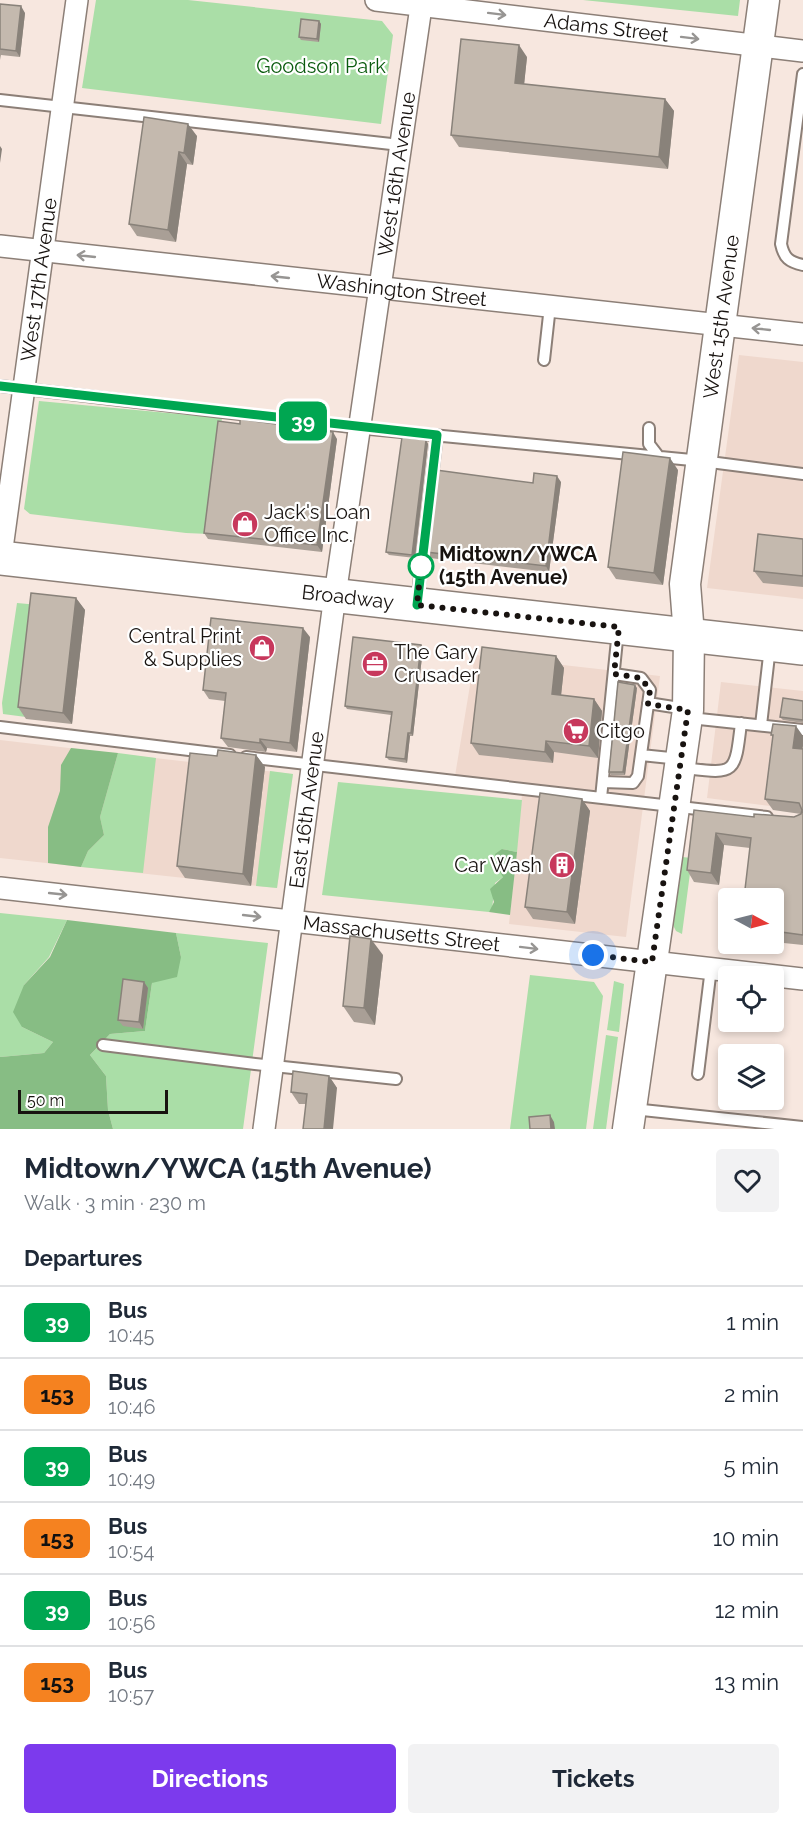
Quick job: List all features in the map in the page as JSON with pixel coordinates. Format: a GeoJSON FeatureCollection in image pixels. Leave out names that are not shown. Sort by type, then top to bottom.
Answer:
{"type":"FeatureCollection","features":[{"type":"Feature","properties":{"kind":"main road","name":"West 15th Avenue"},"geometry":{"type":"LineString","coordinates":[[630,1119],[687,713],[689,635],[685,584],[764,0]]}},
{"type":"Feature","properties":{"kind":"main road","name":"Broadway"},"geometry":{"type":"LineString","coordinates":[[0,558],[803,648]]}},
{"type":"Feature","properties":{"kind":"street","name":"West 17th Avenue"},"geometry":{"type":"LineString","coordinates":[[0,562],[77,0]]}},
{"type":"Feature","properties":{"kind":"street","name":"Adams Street"},"geometry":{"type":"LineString","coordinates":[[376,0],[421,2],[803,51]]}},
{"type":"Feature","properties":{"kind":"street","name":"West 16th Avenue"},"geometry":{"type":"LineString","coordinates":[[335,595],[421,2]]}},
{"type":"Feature","properties":{"kind":"street","name":"Washington Street"},"geometry":{"type":"LineString","coordinates":[[0,246],[803,334]]}},
{"type":"Feature","properties":{"kind":"street","name":"East 16th Avenue"},"geometry":{"type":"LineString","coordinates":[[264,1129],[335,595]]}},
{"type":"Feature","properties":{"kind":"street","name":"Massachusetts Street"},"geometry":{"type":"LineString","coordinates":[[0,888],[803,979]]}},
{"type":"Feature","properties":{"kind":"lane"},"geometry":{"type":"LineString","coordinates":[[803,74],[780,244],[783,253],[791,263],[803,265]]}},
{"type":"Feature","properties":{"kind":"lane"},"geometry":{"type":"LineString","coordinates":[[0,100],[400,145]]}},
{"type":"Feature","properties":{"kind":"lane"},"geometry":{"type":"LineString","coordinates":[[544,360],[550,306]]}},
{"type":"Feature","properties":{"kind":"lane"},"geometry":{"type":"LineString","coordinates":[[0,386],[360,428],[702,461],[803,474]]}},
{"type":"Feature","properties":{"kind":"lane"},"geometry":{"type":"LineString","coordinates":[[649,428],[649,444],[659,457]]}},
{"type":"Feature","properties":{"kind":"lane"},"geometry":{"type":"LineString","coordinates":[[417,605],[437,435]]}},
{"type":"Feature","properties":{"kind":"lane"},"geometry":{"type":"LineString","coordinates":[[601,798],[619,627]]}},
{"type":"Feature","properties":{"kind":"lane"},"geometry":{"type":"LineString","coordinates":[[761,725],[770,644]]}},
{"type":"Feature","properties":{"kind":"lane"},"geometry":{"type":"LineString","coordinates":[[603,782],[633,783],[638,776],[650,690],[641,678],[614,674]]}},
{"type":"Feature","properties":{"kind":"lane"},"geometry":{"type":"LineString","coordinates":[[648,704],[741,723],[803,730]]}},
{"type":"Feature","properties":{"kind":"lane"},"geometry":{"type":"LineString","coordinates":[[641,755],[716,772],[728,770],[734,766],[738,756],[741,723]]}},
{"type":"Feature","properties":{"kind":"lane"},"geometry":{"type":"LineString","coordinates":[[0,727],[780,819]]}},
{"type":"Feature","properties":{"kind":"lane"},"geometry":{"type":"LineString","coordinates":[[698,1074],[711,968]]}},
{"type":"Feature","properties":{"kind":"lane"},"geometry":{"type":"LineString","coordinates":[[103,1045],[396,1079]]}},
{"type":"Feature","properties":{"kind":"lane"},"geometry":{"type":"LineString","coordinates":[[630,1119],[803,1127]]}},
{"type":"Feature","properties":{"kind":"shaded area"},"geometry":{"type":"Polygon","coordinates":[[[739,355],[803,362],[803,599],[707,588],[739,355]]]}},
{"type":"Feature","properties":{"kind":"shaded area"},"geometry":{"type":"Polygon","coordinates":[[[475,655],[660,676],[626,937],[509,924],[523,785],[455,776],[475,655]]]}},
{"type":"Feature","properties":{"kind":"shaded area"},"geometry":{"type":"Polygon","coordinates":[[[721,682],[803,691],[803,810],[707,798],[721,682]]]}},
{"type":"Feature","properties":{"kind":"shaded area"},"geometry":{"type":"Polygon","coordinates":[[[0,740],[293,774],[277,888],[0,858],[0,740]]]}},
{"type":"Feature","properties":{"kind":"green space","name":"Goodson Park"},"geometry":{"type":"Polygon","coordinates":[[[96,0],[188,0],[382,21],[393,35],[381,124],[82,88],[96,0]]]}},
{"type":"Feature","properties":{"kind":"green space"},"geometry":{"type":"Polygon","coordinates":[[[583,0],[740,0],[738,16],[583,0]]]}},
{"type":"Feature","properties":{"kind":"green space"},"geometry":{"type":"Polygon","coordinates":[[[39,401],[222,418],[209,534],[30,514],[24,509],[39,401]]]}},
{"type":"Feature","properties":{"kind":"green space"},"geometry":{"type":"Polygon","coordinates":[[[17,603],[39,605],[26,717],[3,714],[2,703],[17,603]]]}},
{"type":"Feature","properties":{"kind":"green space"},"geometry":{"type":"Polygon","coordinates":[[[71,748],[118,753],[100,817],[104,835],[88,851],[81,867],[48,863],[48,827],[60,791],[61,765],[71,748]]]}},
{"type":"Feature","properties":{"kind":"green space"},"geometry":{"type":"Polygon","coordinates":[[[118,753],[156,758],[143,873],[81,867],[88,851],[104,835],[100,817],[118,753]]]}},
{"type":"Feature","properties":{"kind":"green space"},"geometry":{"type":"Polygon","coordinates":[[[270,771],[293,774],[277,888],[256,886],[270,771]]]}},
{"type":"Feature","properties":{"kind":"green space"},"geometry":{"type":"Polygon","coordinates":[[[338,782],[522,800],[517,852],[502,849],[503,877],[495,883],[492,909],[489,912],[322,895],[338,782]]]}},
{"type":"Feature","properties":{"kind":"green space"},"geometry":{"type":"Polygon","coordinates":[[[502,849],[517,852],[510,915],[489,912],[494,902],[490,889],[503,877],[497,867],[495,854],[502,849]]]}},
{"type":"Feature","properties":{"kind":"green space"},"geometry":{"type":"Polygon","coordinates":[[[682,857],[692,858],[682,934],[676,931],[673,925],[682,857]]]}},
{"type":"Feature","properties":{"kind":"green space"},"geometry":{"type":"Polygon","coordinates":[[[0,913],[67,920],[49,957],[24,985],[22,1027],[53,1042],[44,1053],[0,1057],[0,913]]]}},
{"type":"Feature","properties":{"kind":"green space"},"geometry":{"type":"Polygon","coordinates":[[[67,920],[176,933],[181,957],[177,977],[152,983],[145,1031],[110,1034],[90,1055],[106,1076],[108,1110],[113,1129],[0,1129],[0,1057],[44,1053],[53,1042],[22,1027],[13,1012],[24,985],[50,957],[67,920]]]}},
{"type":"Feature","properties":{"kind":"green space"},"geometry":{"type":"Polygon","coordinates":[[[176,933],[268,943],[243,1129],[113,1129],[108,1110],[106,1076],[90,1055],[110,1034],[145,1031],[152,983],[181,957],[176,933]]]}},
{"type":"Feature","properties":{"kind":"green space"},"geometry":{"type":"Polygon","coordinates":[[[530,975],[594,982],[603,996],[586,1129],[510,1129],[530,975]]]}},
{"type":"Feature","properties":{"kind":"green space"},"geometry":{"type":"Polygon","coordinates":[[[614,981],[624,984],[619,1032],[607,1030],[614,981]]]}},
{"type":"Feature","properties":{"kind":"green space"},"geometry":{"type":"Polygon","coordinates":[[[606,1035],[618,1037],[606,1129],[593,1129],[606,1035]]]}},
{"type":"Feature","properties":{"kind":"building"},"geometry":{"type":"Polygon","coordinates":[[[0,4],[21,6],[16,51],[0,49],[0,4]]]}},
{"type":"Feature","properties":{"kind":"building"},"geometry":{"type":"Polygon","coordinates":[[[301,19],[319,21],[317,39],[299,37],[301,19]]]}},
{"type":"Feature","properties":{"kind":"building"},"geometry":{"type":"Polygon","coordinates":[[[461,39],[519,45],[515,83],[665,99],[659,157],[451,135],[461,39]]]}},
{"type":"Feature","properties":{"kind":"building"},"geometry":{"type":"Polygon","coordinates":[[[144,117],[188,124],[184,153],[179,152],[168,230],[129,224],[144,117]]]}},
{"type":"Feature","properties":{"kind":"building"},"geometry":{"type":"Polygon","coordinates":[[[240,419],[333,432],[317,545],[204,533],[218,421],[240,424],[240,419]]]}},
{"type":"Feature","properties":{"kind":"building"},"geometry":{"type":"Polygon","coordinates":[[[402,437],[426,440],[412,555],[386,552],[402,437]]]}},
{"type":"Feature","properties":{"kind":"building"},"geometry":{"type":"Polygon","coordinates":[[[623,452],[670,458],[654,573],[608,567],[623,452]]]}},
{"type":"Feature","properties":{"kind":"building"},"geometry":{"type":"Polygon","coordinates":[[[436,470],[533,483],[534,473],[557,476],[546,566],[426,552],[436,470]]]}},
{"type":"Feature","properties":{"kind":"building"},"geometry":{"type":"Polygon","coordinates":[[[758,534],[803,539],[803,576],[754,571],[758,534]]]}},
{"type":"Feature","properties":{"kind":"building"},"geometry":{"type":"Polygon","coordinates":[[[31,593],[76,598],[63,713],[18,707],[31,593]]]}},
{"type":"Feature","properties":{"kind":"building"},"geometry":{"type":"Polygon","coordinates":[[[211,618],[303,628],[290,743],[260,739],[260,743],[221,738],[226,693],[203,690],[211,618]]]}},
{"type":"Feature","properties":{"kind":"building"},"geometry":{"type":"Polygon","coordinates":[[[353,637],[421,645],[411,733],[408,733],[405,759],[386,757],[392,712],[345,706],[353,637]]]}},
{"type":"Feature","properties":{"kind":"building"},"geometry":{"type":"Polygon","coordinates":[[[482,647],[556,656],[552,694],[594,699],[589,746],[546,741],[545,752],[471,743],[482,647]]]}},
{"type":"Feature","properties":{"kind":"building"},"geometry":{"type":"Polygon","coordinates":[[[618,682],[635,685],[623,772],[609,772],[618,682]]]}},
{"type":"Feature","properties":{"kind":"building"},"geometry":{"type":"Polygon","coordinates":[[[783,698],[803,701],[803,720],[780,717],[783,698]]]}},
{"type":"Feature","properties":{"kind":"building"},"geometry":{"type":"Polygon","coordinates":[[[773,724],[796,726],[793,748],[803,749],[803,935],[784,932],[784,888],[745,888],[751,838],[716,833],[711,873],[687,870],[694,810],[754,817],[754,814],[794,817],[801,814],[799,803],[765,799],[773,735],[771,735],[773,724]]]}},
{"type":"Feature","properties":{"kind":"building"},"geometry":{"type":"Polygon","coordinates":[[[218,750],[256,755],[243,874],[177,866],[190,753],[217,756],[218,750]]]}},
{"type":"Feature","properties":{"kind":"building","name":"Car Wash"},"geometry":{"type":"Polygon","coordinates":[[[540,793],[582,799],[567,912],[525,907],[540,793]]]}},
{"type":"Feature","properties":{"kind":"building"},"geometry":{"type":"Polygon","coordinates":[[[350,936],[371,939],[364,1008],[343,1006],[350,936]]]}},
{"type":"Feature","properties":{"kind":"building"},"geometry":{"type":"Polygon","coordinates":[[[123,979],[144,982],[139,1022],[118,1020],[123,979]]]}},
{"type":"Feature","properties":{"kind":"building"},"geometry":{"type":"Polygon","coordinates":[[[293,1071],[329,1076],[324,1129],[303,1129],[307,1094],[291,1092],[293,1071]]]}},
{"type":"Feature","properties":{"kind":"building"},"geometry":{"type":"Polygon","coordinates":[[[550,1115],[551,1129],[530,1129],[529,1117],[550,1115]]]}},
{"type":"Feature","properties":{"kind":"bus line","name":"39"},"geometry":{"type":"LineString","coordinates":[[0,386],[437,435],[417,605]]}},
{"type":"Feature","properties":{"kind":"place","name":"Jack's Loan Office Inc."},"geometry":{"type":"Point","coordinates":[245,524]}},
{"type":"Feature","properties":{"kind":"place","name":"Midtown/YWCA (15th Avenue)"},"geometry":{"type":"Point","coordinates":[421,566]}},
{"type":"Feature","properties":{"kind":"place","name":"Central Print & Supplies"},"geometry":{"type":"Point","coordinates":[262,648]}},
{"type":"Feature","properties":{"kind":"place","name":"The Gary Crusader"},"geometry":{"type":"Point","coordinates":[375,664]}},
{"type":"Feature","properties":{"kind":"place","name":"Citgo"},"geometry":{"type":"Point","coordinates":[576,731]}},
{"type":"Feature","properties":{"kind":"place","name":"Car Wash"},"geometry":{"type":"Point","coordinates":[562,865]}},
{"type":"Feature","properties":{"kind":"route"},"geometry":{"type":"LineString","coordinates":[[421,566],[417,605],[619,627],[614,674],[641,678],[650,690],[648,704],[688,710],[652,962],[593,955]]}}]}
